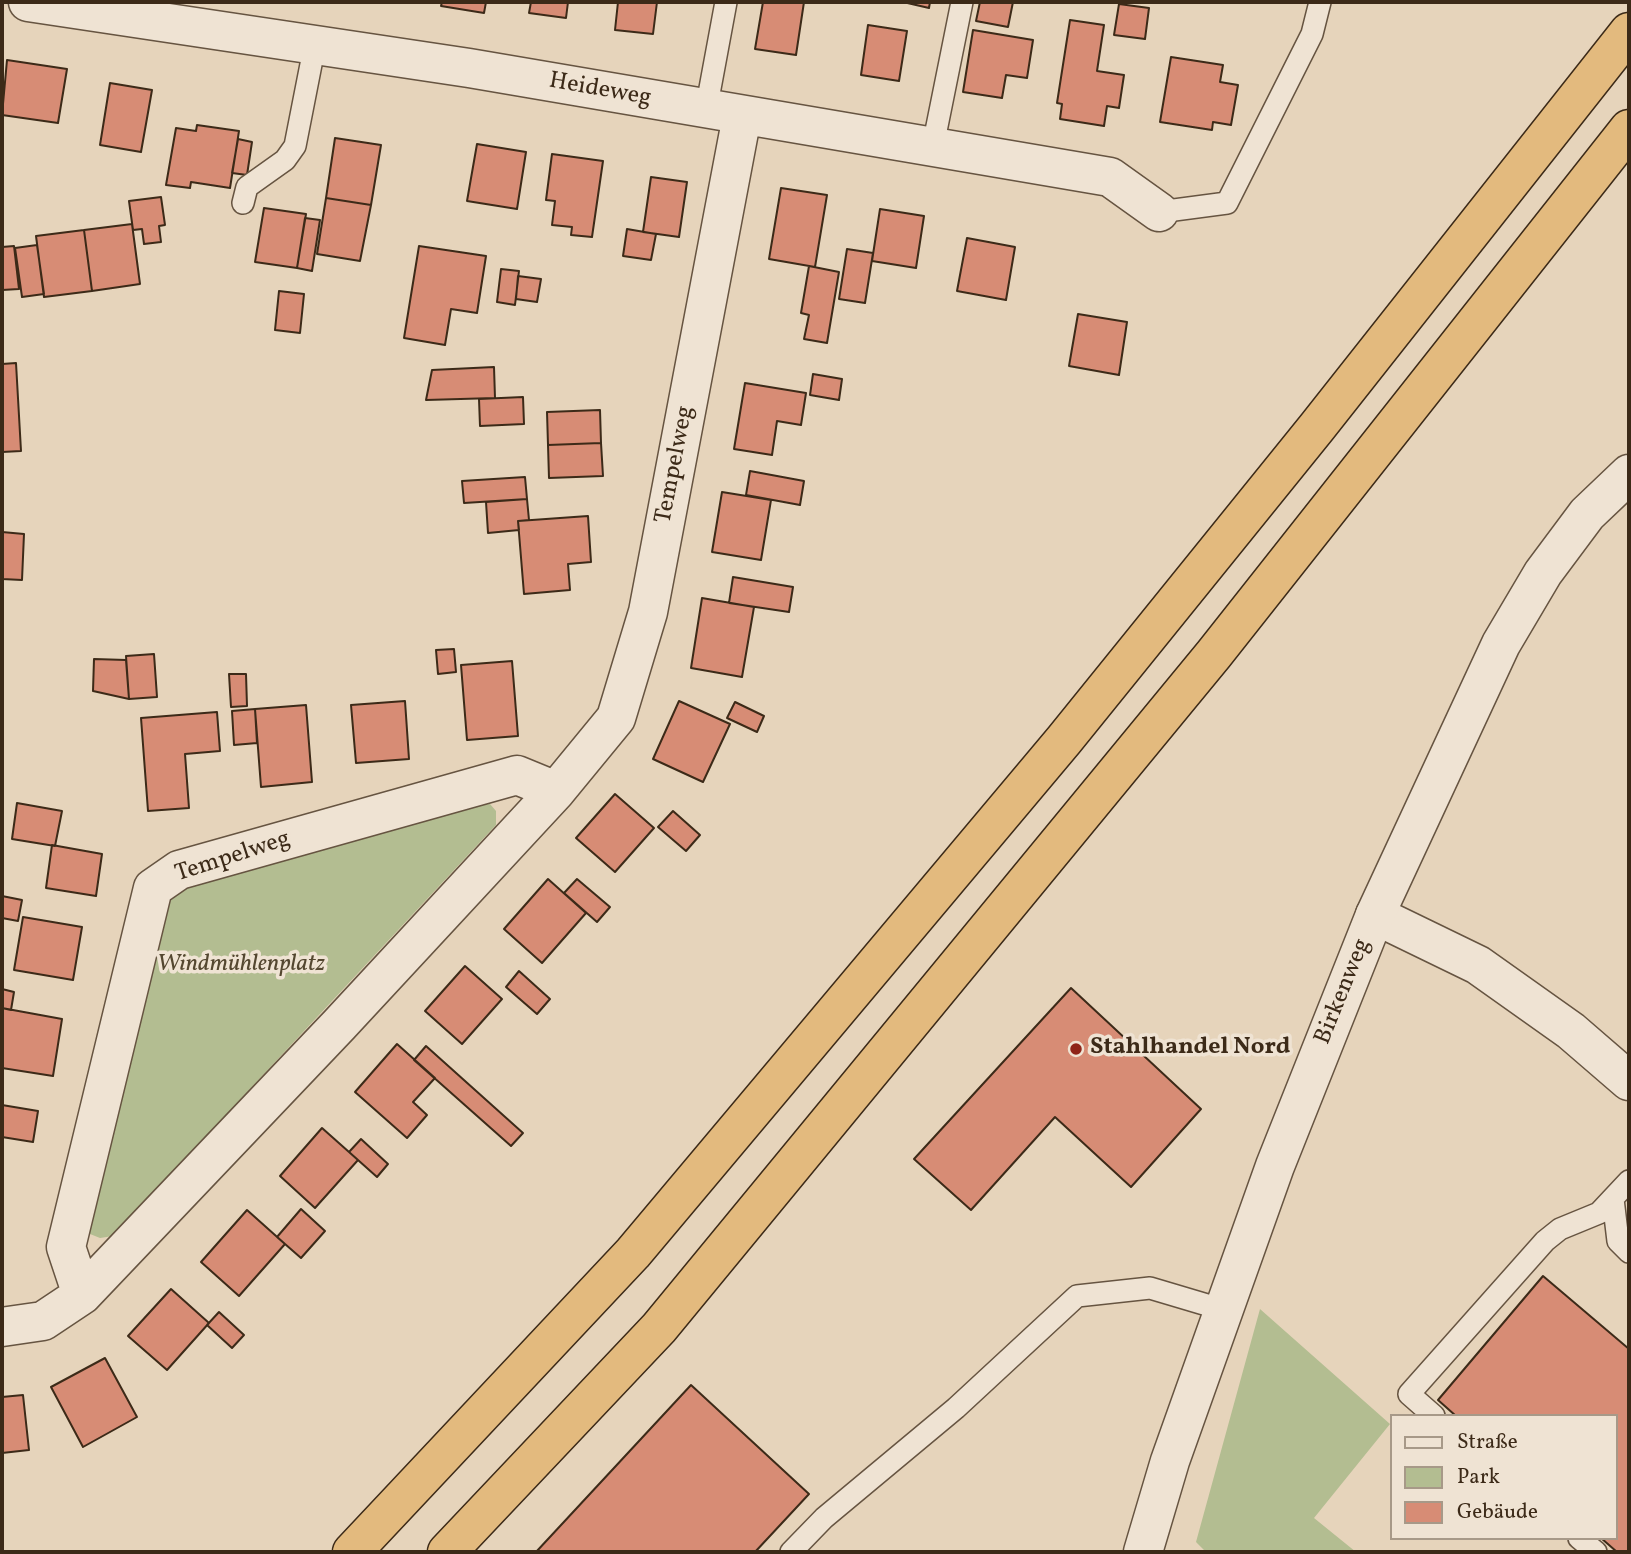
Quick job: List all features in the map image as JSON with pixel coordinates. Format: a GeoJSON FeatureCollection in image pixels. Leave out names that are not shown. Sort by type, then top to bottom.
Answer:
{"type":"FeatureCollection","features":[{"type":"Feature","properties":{"kind":"highway"},"geometry":{"type":"LineString","coordinates":[[352,1552],[633,1253],[1055,751],[1326,416],[1629,32]]}},
{"type":"Feature","properties":{"kind":"highway"},"geometry":{"type":"LineString","coordinates":[[447,1552],[659,1328],[1214,654],[1629,129]]}},
{"type":"Feature","properties":{"kind":"street","name":"Heideweg"},"geometry":{"type":"LineString","coordinates":[[28,2],[315,44],[1110,177],[1160,212]]}},
{"type":"Feature","properties":{"kind":"street","name":"Tempelweg"},"geometry":{"type":"LineString","coordinates":[[2,1327],[43,1321],[82,1295],[339,1025],[556,791],[616,718],[648,612],[724,113]]}},
{"type":"Feature","properties":{"kind":"street","name":"Birkenweg"},"geometry":{"type":"LineString","coordinates":[[1143,1552],[1170,1461],[1275,1166],[1375,915],[1501,644],[1543,573],[1587,514],[1629,474]]}},
{"type":"Feature","properties":{"kind":"street","name":"Tempelweg"},"geometry":{"type":"LineString","coordinates":[[82,1295],[66,1247],[153,888],[179,870],[517,775],[556,791]]}},
{"type":"Feature","properties":{"kind":"street"},"geometry":{"type":"LineString","coordinates":[[1375,915],[1478,965],[1571,1031],[1629,1081]]}},
{"type":"Feature","properties":{"kind":"lane"},"geometry":{"type":"LineString","coordinates":[[724,113],[726,2]]}},
{"type":"Feature","properties":{"kind":"lane"},"geometry":{"type":"LineString","coordinates":[[933,146],[962,2]]}},
{"type":"Feature","properties":{"kind":"lane"},"geometry":{"type":"LineString","coordinates":[[1160,212],[1227,203],[1311,34],[1320,2]]}},
{"type":"Feature","properties":{"kind":"lane"},"geometry":{"type":"LineString","coordinates":[[243,203],[247,187],[285,160],[295,146],[315,44]]}},
{"type":"Feature","properties":{"kind":"lane"},"geometry":{"type":"LineString","coordinates":[[1432,1414],[1409,1394],[1545,1241],[1560,1229],[1588,1219],[1613,1199],[1629,1181]]}},
{"type":"Feature","properties":{"kind":"lane"},"geometry":{"type":"LineString","coordinates":[[1613,1199],[1618,1241],[1629,1252]]}},
{"type":"Feature","properties":{"kind":"lane"},"geometry":{"type":"LineString","coordinates":[[790,1552],[824,1518],[956,1408],[1077,1296],[1150,1288],[1224,1310]]}},
{"type":"Feature","properties":{"kind":"lane"},"geometry":{"type":"LineString","coordinates":[[1581,1540],[1596,1552]]}},
{"type":"Feature","properties":{"kind":"green space","name":"Windmühlenplatz"},"geometry":{"type":"Polygon","coordinates":[[[490,804],[496,811],[496,825],[113,1236],[100,1238],[90,1234],[85,1218],[162,903],[179,888],[476,805],[490,804]]]}},
{"type":"Feature","properties":{"kind":"green space"},"geometry":{"type":"Polygon","coordinates":[[[1260,1309],[1390,1424],[1314,1518],[1356,1552],[1206,1552],[1196,1542],[1260,1309]]]}},
{"type":"Feature","properties":{"kind":"building"},"geometry":{"type":"Polygon","coordinates":[[[442,2],[486,2],[484,13],[441,6],[442,2]]]}},
{"type":"Feature","properties":{"kind":"building"},"geometry":{"type":"Polygon","coordinates":[[[531,2],[568,2],[566,18],[529,13],[531,2]]]}},
{"type":"Feature","properties":{"kind":"building"},"geometry":{"type":"Polygon","coordinates":[[[618,2],[657,2],[653,34],[615,30],[618,2]]]}},
{"type":"Feature","properties":{"kind":"building"},"geometry":{"type":"Polygon","coordinates":[[[763,2],[804,2],[796,55],[755,49],[763,2]]]}},
{"type":"Feature","properties":{"kind":"building"},"geometry":{"type":"Polygon","coordinates":[[[903,2],[930,2],[929,8],[903,2]]]}},
{"type":"Feature","properties":{"kind":"building"},"geometry":{"type":"Polygon","coordinates":[[[980,2],[1013,2],[1008,27],[976,21],[980,2]]]}},
{"type":"Feature","properties":{"kind":"building"},"geometry":{"type":"Polygon","coordinates":[[[1119,4],[1149,8],[1145,39],[1114,35],[1119,4]]]}},
{"type":"Feature","properties":{"kind":"building"},"geometry":{"type":"Polygon","coordinates":[[[1070,20],[1104,25],[1097,71],[1124,75],[1119,108],[1107,106],[1104,126],[1060,119],[1062,104],[1057,103],[1070,20]]]}},
{"type":"Feature","properties":{"kind":"building"},"geometry":{"type":"Polygon","coordinates":[[[868,25],[907,31],[899,81],[861,75],[868,25]]]}},
{"type":"Feature","properties":{"kind":"building"},"geometry":{"type":"Polygon","coordinates":[[[973,30],[1033,40],[1027,78],[1006,75],[1002,98],[963,92],[973,30]]]}},
{"type":"Feature","properties":{"kind":"building"},"geometry":{"type":"Polygon","coordinates":[[[1171,57],[1223,65],[1220,82],[1238,85],[1231,125],[1213,122],[1212,130],[1160,122],[1171,57]]]}},
{"type":"Feature","properties":{"kind":"building"},"geometry":{"type":"Polygon","coordinates":[[[7,60],[67,69],[58,123],[2,115],[7,60]]]}},
{"type":"Feature","properties":{"kind":"building"},"geometry":{"type":"Polygon","coordinates":[[[110,83],[152,90],[141,152],[100,145],[110,83]]]}},
{"type":"Feature","properties":{"kind":"building"},"geometry":{"type":"Polygon","coordinates":[[[197,125],[239,131],[230,188],[191,182],[190,188],[166,185],[176,128],[196,131],[197,125]]]}},
{"type":"Feature","properties":{"kind":"building"},"geometry":{"type":"Polygon","coordinates":[[[335,138],[381,145],[371,205],[326,198],[335,138]]]}},
{"type":"Feature","properties":{"kind":"building"},"geometry":{"type":"Polygon","coordinates":[[[238,139],[252,142],[247,175],[232,173],[238,139]]]}},
{"type":"Feature","properties":{"kind":"building"},"geometry":{"type":"Polygon","coordinates":[[[477,144],[526,152],[517,209],[467,201],[477,144]]]}},
{"type":"Feature","properties":{"kind":"building"},"geometry":{"type":"Polygon","coordinates":[[[552,154],[603,161],[592,237],[571,235],[572,227],[552,225],[555,201],[546,200],[552,154]]]}},
{"type":"Feature","properties":{"kind":"building"},"geometry":{"type":"Polygon","coordinates":[[[651,177],[687,182],[679,237],[643,232],[651,177]]]}},
{"type":"Feature","properties":{"kind":"building"},"geometry":{"type":"Polygon","coordinates":[[[781,188],[827,195],[815,267],[769,259],[781,188]]]}},
{"type":"Feature","properties":{"kind":"building"},"geometry":{"type":"Polygon","coordinates":[[[161,197],[165,225],[159,226],[161,242],[144,244],[142,229],[133,230],[129,201],[161,197]]]}},
{"type":"Feature","properties":{"kind":"building"},"geometry":{"type":"Polygon","coordinates":[[[326,198],[371,205],[360,261],[317,254],[326,198]]]}},
{"type":"Feature","properties":{"kind":"building"},"geometry":{"type":"Polygon","coordinates":[[[264,208],[306,214],[297,268],[255,262],[264,208]]]}},
{"type":"Feature","properties":{"kind":"building"},"geometry":{"type":"Polygon","coordinates":[[[880,209],[924,216],[916,268],[872,261],[880,209]]]}},
{"type":"Feature","properties":{"kind":"building"},"geometry":{"type":"Polygon","coordinates":[[[305,218],[320,220],[312,271],[297,268],[305,218]]]}},
{"type":"Feature","properties":{"kind":"building"},"geometry":{"type":"Polygon","coordinates":[[[132,224],[140,284],[92,291],[84,230],[132,224]]]}},
{"type":"Feature","properties":{"kind":"building"},"geometry":{"type":"Polygon","coordinates":[[[627,229],[656,234],[651,260],[623,256],[627,229]]]}},
{"type":"Feature","properties":{"kind":"building"},"geometry":{"type":"Polygon","coordinates":[[[84,230],[92,291],[44,297],[36,236],[84,230]]]}},
{"type":"Feature","properties":{"kind":"building"},"geometry":{"type":"Polygon","coordinates":[[[967,238],[1015,247],[1006,300],[957,291],[967,238]]]}},
{"type":"Feature","properties":{"kind":"building"},"geometry":{"type":"Polygon","coordinates":[[[37,245],[44,294],[22,297],[15,248],[37,245]]]}},
{"type":"Feature","properties":{"kind":"building"},"geometry":{"type":"Polygon","coordinates":[[[14,246],[19,289],[2,290],[2,247],[14,246]]]}},
{"type":"Feature","properties":{"kind":"building"},"geometry":{"type":"Polygon","coordinates":[[[419,246],[486,256],[477,313],[451,309],[445,345],[404,338],[419,246]]]}},
{"type":"Feature","properties":{"kind":"building"},"geometry":{"type":"Polygon","coordinates":[[[847,249],[873,253],[865,303],[839,299],[847,249]]]}},
{"type":"Feature","properties":{"kind":"building"},"geometry":{"type":"Polygon","coordinates":[[[809,266],[839,272],[827,343],[804,339],[809,315],[801,313],[809,266]]]}},
{"type":"Feature","properties":{"kind":"building"},"geometry":{"type":"Polygon","coordinates":[[[501,269],[519,271],[515,305],[497,302],[501,269]]]}},
{"type":"Feature","properties":{"kind":"building"},"geometry":{"type":"Polygon","coordinates":[[[518,276],[541,279],[537,302],[516,299],[518,276]]]}},
{"type":"Feature","properties":{"kind":"building"},"geometry":{"type":"Polygon","coordinates":[[[279,291],[304,294],[300,333],[275,330],[279,291]]]}},
{"type":"Feature","properties":{"kind":"building"},"geometry":{"type":"Polygon","coordinates":[[[1078,314],[1127,322],[1119,375],[1069,366],[1078,314]]]}},
{"type":"Feature","properties":{"kind":"building"},"geometry":{"type":"Polygon","coordinates":[[[16,363],[21,451],[2,452],[2,364],[16,363]]]}},
{"type":"Feature","properties":{"kind":"building"},"geometry":{"type":"Polygon","coordinates":[[[494,367],[495,398],[426,400],[432,370],[494,367]]]}},
{"type":"Feature","properties":{"kind":"building"},"geometry":{"type":"Polygon","coordinates":[[[813,374],[842,379],[839,400],[810,395],[813,374]]]}},
{"type":"Feature","properties":{"kind":"building"},"geometry":{"type":"Polygon","coordinates":[[[745,383],[806,393],[801,425],[777,421],[772,455],[734,449],[745,383]]]}},
{"type":"Feature","properties":{"kind":"building"},"geometry":{"type":"Polygon","coordinates":[[[523,397],[524,424],[480,426],[479,399],[523,397]]]}},
{"type":"Feature","properties":{"kind":"building"},"geometry":{"type":"Polygon","coordinates":[[[600,410],[601,443],[548,445],[547,412],[600,410]]]}},
{"type":"Feature","properties":{"kind":"building"},"geometry":{"type":"Polygon","coordinates":[[[601,443],[603,476],[549,478],[548,445],[601,443]]]}},
{"type":"Feature","properties":{"kind":"building"},"geometry":{"type":"Polygon","coordinates":[[[750,471],[804,481],[800,505],[746,495],[750,471]]]}},
{"type":"Feature","properties":{"kind":"building"},"geometry":{"type":"Polygon","coordinates":[[[525,477],[527,499],[464,503],[462,481],[525,477]]]}},
{"type":"Feature","properties":{"kind":"building"},"geometry":{"type":"Polygon","coordinates":[[[722,492],[771,500],[761,560],[712,552],[722,492]]]}},
{"type":"Feature","properties":{"kind":"building"},"geometry":{"type":"Polygon","coordinates":[[[527,499],[529,520],[518,521],[519,530],[488,533],[486,502],[527,499]]]}},
{"type":"Feature","properties":{"kind":"building"},"geometry":{"type":"Polygon","coordinates":[[[588,516],[591,562],[568,564],[570,590],[524,594],[518,521],[588,516]]]}},
{"type":"Feature","properties":{"kind":"building"},"geometry":{"type":"Polygon","coordinates":[[[2,532],[24,534],[22,580],[2,579],[2,532]]]}},
{"type":"Feature","properties":{"kind":"building"},"geometry":{"type":"Polygon","coordinates":[[[733,577],[793,587],[789,612],[729,603],[733,577]]]}},
{"type":"Feature","properties":{"kind":"building"},"geometry":{"type":"Polygon","coordinates":[[[702,598],[754,607],[742,677],[691,668],[702,598]]]}},
{"type":"Feature","properties":{"kind":"building"},"geometry":{"type":"Polygon","coordinates":[[[454,649],[456,672],[438,674],[436,650],[454,649]]]}},
{"type":"Feature","properties":{"kind":"building"},"geometry":{"type":"Polygon","coordinates":[[[154,654],[157,697],[129,699],[126,656],[154,654]]]}},
{"type":"Feature","properties":{"kind":"building"},"geometry":{"type":"Polygon","coordinates":[[[94,659],[126,660],[129,699],[93,691],[94,659]]]}},
{"type":"Feature","properties":{"kind":"building"},"geometry":{"type":"Polygon","coordinates":[[[512,661],[518,736],[467,740],[461,665],[512,661]]]}},
{"type":"Feature","properties":{"kind":"building"},"geometry":{"type":"Polygon","coordinates":[[[229,674],[246,674],[247,706],[231,707],[229,674]]]}},
{"type":"Feature","properties":{"kind":"building"},"geometry":{"type":"Polygon","coordinates":[[[405,701],[409,759],[356,763],[351,705],[405,701]]]}},
{"type":"Feature","properties":{"kind":"building"},"geometry":{"type":"Polygon","coordinates":[[[679,701],[730,724],[703,782],[653,759],[679,701]]]}},
{"type":"Feature","properties":{"kind":"building"},"geometry":{"type":"Polygon","coordinates":[[[735,702],[764,716],[757,732],[727,718],[735,702]]]}},
{"type":"Feature","properties":{"kind":"building"},"geometry":{"type":"Polygon","coordinates":[[[306,705],[312,782],[261,787],[255,709],[306,705]]]}},
{"type":"Feature","properties":{"kind":"building"},"geometry":{"type":"Polygon","coordinates":[[[255,709],[257,743],[234,745],[232,711],[255,709]]]}},
{"type":"Feature","properties":{"kind":"building"},"geometry":{"type":"Polygon","coordinates":[[[217,712],[220,751],[185,754],[189,808],[148,811],[141,718],[217,712]]]}},
{"type":"Feature","properties":{"kind":"building"},"geometry":{"type":"Polygon","coordinates":[[[615,794],[654,828],[615,872],[576,838],[615,794]]]}},
{"type":"Feature","properties":{"kind":"building"},"geometry":{"type":"Polygon","coordinates":[[[17,803],[62,811],[55,846],[12,839],[17,803]]]}},
{"type":"Feature","properties":{"kind":"building"},"geometry":{"type":"Polygon","coordinates":[[[673,811],[700,835],[686,851],[658,827],[673,811]]]}},
{"type":"Feature","properties":{"kind":"building"},"geometry":{"type":"Polygon","coordinates":[[[52,845],[102,854],[96,896],[46,888],[52,845]]]}},
{"type":"Feature","properties":{"kind":"building"},"geometry":{"type":"Polygon","coordinates":[[[548,879],[586,913],[542,963],[504,929],[548,879]]]}},
{"type":"Feature","properties":{"kind":"building"},"geometry":{"type":"Polygon","coordinates":[[[577,879],[610,907],[597,922],[564,893],[577,879]]]}},
{"type":"Feature","properties":{"kind":"building"},"geometry":{"type":"Polygon","coordinates":[[[2,896],[22,900],[18,921],[2,918],[2,896]]]}},
{"type":"Feature","properties":{"kind":"building"},"geometry":{"type":"Polygon","coordinates":[[[23,917],[82,927],[73,980],[14,970],[23,917]]]}},
{"type":"Feature","properties":{"kind":"building"},"geometry":{"type":"Polygon","coordinates":[[[465,966],[502,999],[462,1044],[425,1011],[465,966]]]}},
{"type":"Feature","properties":{"kind":"building"},"geometry":{"type":"Polygon","coordinates":[[[519,971],[550,999],[537,1014],[506,987],[519,971]]]}},
{"type":"Feature","properties":{"kind":"building","name":"Stahlhandel Nord"},"geometry":{"type":"Polygon","coordinates":[[[1071,988],[1201,1109],[1131,1187],[1055,1117],[971,1210],[914,1159],[1071,988]]]}},
{"type":"Feature","properties":{"kind":"building"},"geometry":{"type":"Polygon","coordinates":[[[2,989],[14,992],[11,1010],[2,1008],[2,989]]]}},
{"type":"Feature","properties":{"kind":"building"},"geometry":{"type":"Polygon","coordinates":[[[2,1008],[62,1019],[53,1076],[2,1068],[2,1008]]]}},
{"type":"Feature","properties":{"kind":"building"},"geometry":{"type":"Polygon","coordinates":[[[397,1044],[435,1078],[413,1102],[427,1115],[407,1138],[355,1092],[397,1044]]]}},
{"type":"Feature","properties":{"kind":"building"},"geometry":{"type":"Polygon","coordinates":[[[426,1046],[523,1133],[511,1146],[414,1060],[426,1046]]]}},
{"type":"Feature","properties":{"kind":"building"},"geometry":{"type":"Polygon","coordinates":[[[2,1105],[38,1111],[33,1142],[2,1137],[2,1105]]]}},
{"type":"Feature","properties":{"kind":"building"},"geometry":{"type":"Polygon","coordinates":[[[322,1128],[358,1160],[315,1208],[280,1176],[322,1128]]]}},
{"type":"Feature","properties":{"kind":"building"},"geometry":{"type":"Polygon","coordinates":[[[361,1139],[388,1164],[377,1177],[349,1152],[361,1139]]]}},
{"type":"Feature","properties":{"kind":"building"},"geometry":{"type":"Polygon","coordinates":[[[301,1209],[325,1231],[301,1258],[277,1237],[301,1209]]]}},
{"type":"Feature","properties":{"kind":"building"},"geometry":{"type":"Polygon","coordinates":[[[247,1210],[285,1244],[239,1296],[201,1262],[247,1210]]]}},
{"type":"Feature","properties":{"kind":"building"},"geometry":{"type":"Polygon","coordinates":[[[1543,1276],[1629,1349],[1629,1552],[1617,1552],[1603,1540],[1617,1540],[1617,1414],[1454,1414],[1438,1400],[1543,1276]]]}},
{"type":"Feature","properties":{"kind":"building"},"geometry":{"type":"Polygon","coordinates":[[[171,1289],[209,1323],[167,1370],[128,1336],[171,1289]]]}},
{"type":"Feature","properties":{"kind":"building"},"geometry":{"type":"Polygon","coordinates":[[[219,1312],[244,1335],[232,1348],[207,1325],[219,1312]]]}},
{"type":"Feature","properties":{"kind":"building"},"geometry":{"type":"Polygon","coordinates":[[[105,1358],[137,1417],[83,1447],[51,1387],[105,1358]]]}},
{"type":"Feature","properties":{"kind":"building"},"geometry":{"type":"Polygon","coordinates":[[[691,1385],[809,1494],[755,1552],[536,1552],[691,1385]]]}},
{"type":"Feature","properties":{"kind":"building"},"geometry":{"type":"Polygon","coordinates":[[[23,1395],[29,1450],[2,1453],[2,1397],[23,1395]]]}},
{"type":"Feature","properties":{"kind":"place","name":"Stahlhandel Nord"},"geometry":{"type":"Point","coordinates":[1076,1049]}}]}
